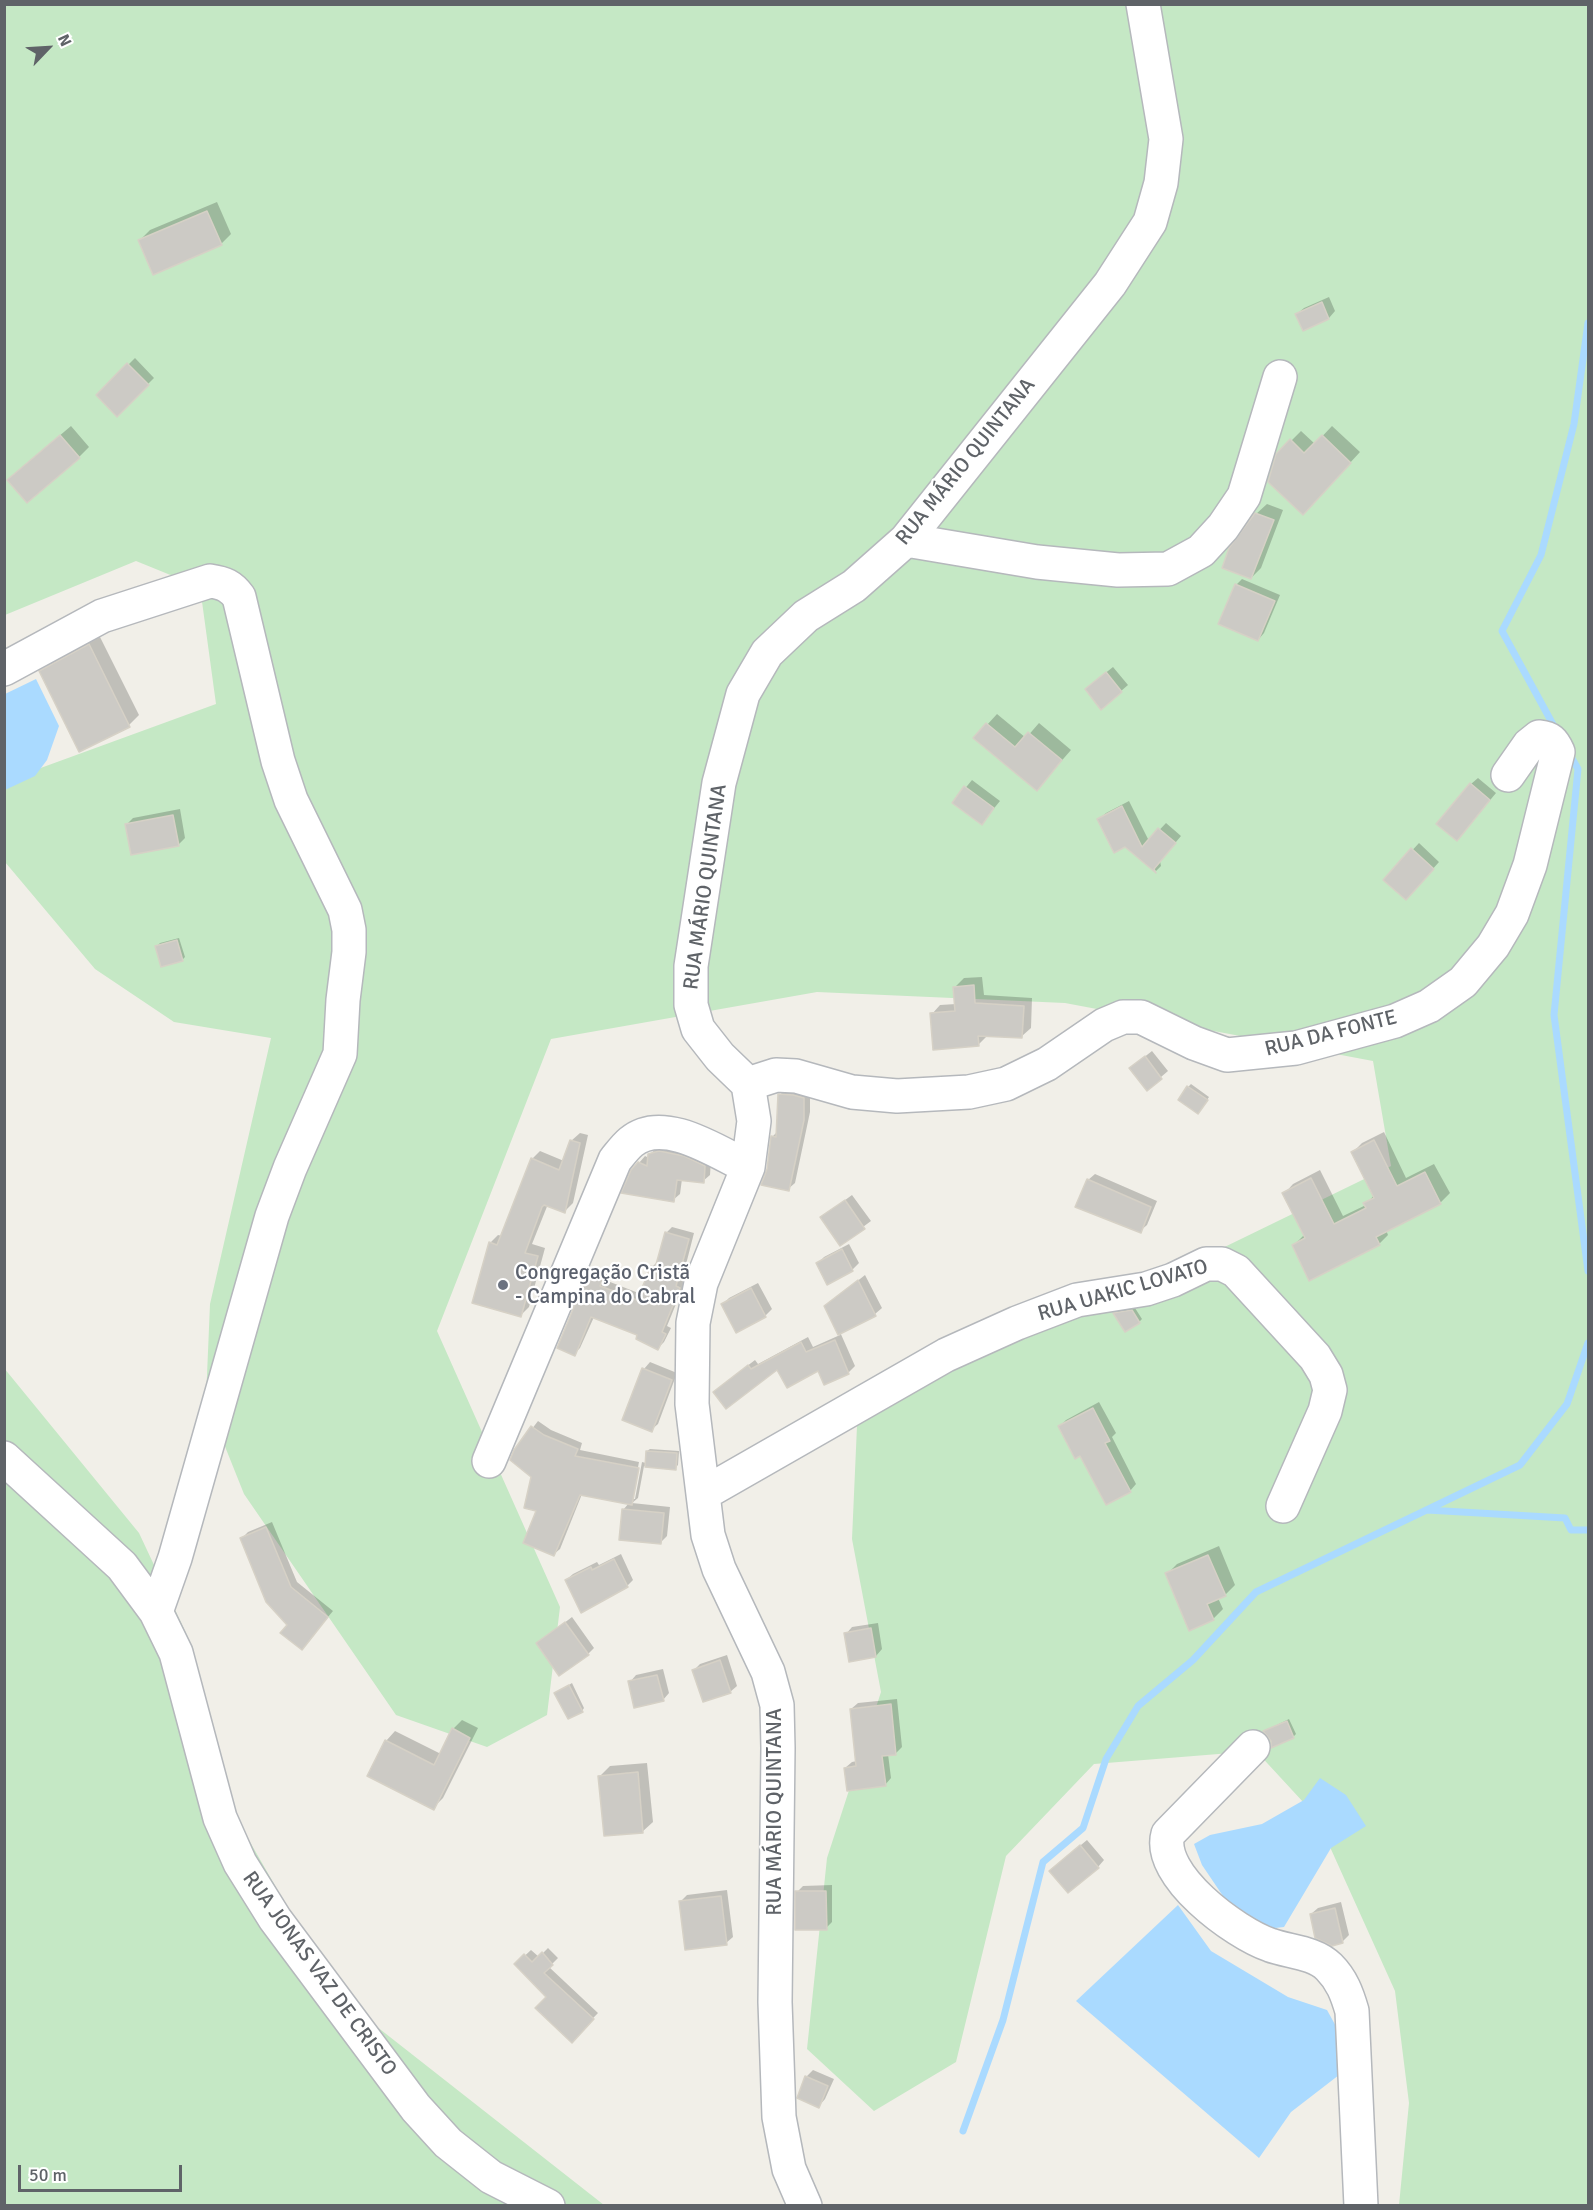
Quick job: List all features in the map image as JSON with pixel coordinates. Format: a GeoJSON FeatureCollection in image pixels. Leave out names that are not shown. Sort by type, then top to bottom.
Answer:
{"type":"FeatureCollection","features":[{"type":"Feature","properties":{"kind":"street","name":"RUA MÁRIO QUINTANA"},"geometry":{"type":"LineString","coordinates":[[805,2205],[789,2169],[779,2117],[776,2002],[777,1705],[768,1672],[718,1569],[708,1535],[692,1404],[693,1323],[701,1283],[748,1167],[754,1121],[748,1083],[720,1057],[698,1029],[691,1005],[691,966],[719,783],[743,694],[767,653],[806,616],[854,586],[906,540],[1110,284],[1150,222],[1161,183],[1166,139],[1143,4]]}},
{"type":"Feature","properties":{"kind":"street"},"geometry":{"type":"LineString","coordinates":[[906,540],[1037,562],[1118,570],[1168,569],[1201,551],[1223,527],[1244,496],[1280,376]]}},
{"type":"Feature","properties":{"kind":"street"},"geometry":{"type":"LineString","coordinates":[[4,669],[102,616],[210,581],[223,583],[232,589],[239,597],[281,771],[291,800],[345,909],[350,930],[340,1054],[290,1168],[272,1216],[175,1558],[156,1612]]}},
{"type":"Feature","properties":{"kind":"street","name":"RUA DA FONTE"},"geometry":{"type":"LineString","coordinates":[[748,1083],[776,1076],[796,1076],[852,1092],[897,1096],[969,1092],[1006,1084],[1047,1064],[1104,1025],[1123,1017],[1142,1017],[1194,1043],[1227,1055],[1296,1047],[1395,1021],[1429,1006],[1463,982],[1492,946],[1512,914],[1530,865],[1553,774],[1558,752],[1554,742],[1548,738],[1539,737],[1529,745],[1508,775]]}},
{"type":"Feature","properties":{"kind":"street"},"geometry":{"type":"LineString","coordinates":[[489,1461],[615,1160],[632,1141],[653,1133],[679,1134],[748,1167]]}},
{"type":"Feature","properties":{"kind":"street","name":"RUA UAKIC LOVATO"},"geometry":{"type":"LineString","coordinates":[[703,1494],[946,1355],[1017,1323],[1077,1300],[1146,1289],[1173,1280],[1206,1264],[1222,1264],[1236,1271],[1315,1357],[1326,1375],[1330,1390],[1324,1411],[1283,1506]]}},
{"type":"Feature","properties":{"kind":"street","name":"RUA JONAS VAZ DE CRISTO"},"geometry":{"type":"LineString","coordinates":[[4,1458],[122,1566],[156,1612],[176,1653],[220,1818],[240,1863],[275,1919],[409,2099],[448,2143],[491,2177],[548,2205]]}},
{"type":"Feature","properties":{"kind":"street"},"geometry":{"type":"LineString","coordinates":[[1253,1747],[1168,1834],[1167,1856],[1175,1870],[1196,1895],[1232,1926],[1269,1945],[1316,1958],[1329,1967],[1344,1985],[1352,2011],[1360,2205]]}},
{"type":"Feature","properties":{"kind":"green space"},"geometry":{"type":"Polygon","coordinates":[[[5,5],[1588,5],[1588,2205],[1399,2205],[1409,2103],[1395,1991],[1316,1816],[1256,1751],[1094,1764],[1006,1856],[956,2062],[874,2111],[807,2049],[827,1858],[881,1692],[852,1539],[857,1426],[968,1351],[1130,1293],[1391,1166],[1373,1061],[1065,1003],[817,992],[551,1039],[437,1331],[560,1607],[547,1715],[487,1747],[396,1715],[244,1494],[206,1399],[210,1304],[271,1038],[174,1022],[95,969],[5,862],[5,781],[216,704],[200,587],[136,561],[5,615],[5,5]]]}},
{"type":"Feature","properties":{"kind":"green space"},"geometry":{"type":"Polygon","coordinates":[[[4,1368],[139,1533],[193,1648],[223,1795],[339,1997],[604,2205],[5,2205],[4,1368]]]}},
{"type":"Feature","properties":{"kind":"water"},"geometry":{"type":"Polygon","coordinates":[[[36,679],[59,726],[47,760],[35,776],[5,790],[5,694],[36,679]]]}},
{"type":"Feature","properties":{"kind":"water"},"geometry":{"type":"Polygon","coordinates":[[[1320,1778],[1346,1795],[1366,1826],[1331,1848],[1284,1927],[1266,1929],[1225,1899],[1202,1865],[1194,1844],[1210,1835],[1262,1824],[1304,1800],[1320,1778]]]}},
{"type":"Feature","properties":{"kind":"water"},"geometry":{"type":"Polygon","coordinates":[[[1178,1905],[1211,1951],[1288,1997],[1327,2010],[1343,2039],[1339,2075],[1291,2112],[1259,2158],[1076,2001],[1178,1905]]]}},
{"type":"Feature","properties":{"kind":"building"},"geometry":{"type":"Polygon","coordinates":[[[207,211],[222,245],[153,275],[138,240],[207,211]]]}},
{"type":"Feature","properties":{"kind":"building"},"geometry":{"type":"Polygon","coordinates":[[[1322,302],[1329,319],[1303,331],[1295,314],[1322,302]]]}},
{"type":"Feature","properties":{"kind":"building"},"geometry":{"type":"Polygon","coordinates":[[[127,363],[149,385],[117,417],[96,395],[127,363]]]}},
{"type":"Feature","properties":{"kind":"building"},"geometry":{"type":"Polygon","coordinates":[[[60,435],[80,458],[27,503],[7,480],[60,435]]]}},
{"type":"Feature","properties":{"kind":"building"},"geometry":{"type":"Polygon","coordinates":[[[1322,435],[1351,463],[1303,515],[1268,482],[1276,454],[1290,439],[1304,453],[1322,435]]]}},
{"type":"Feature","properties":{"kind":"building"},"geometry":{"type":"Polygon","coordinates":[[[1255,513],[1274,520],[1251,579],[1222,568],[1229,548],[1255,513]]]}},
{"type":"Feature","properties":{"kind":"building"},"geometry":{"type":"Polygon","coordinates":[[[1235,584],[1275,601],[1258,641],[1218,624],[1235,584]]]}},
{"type":"Feature","properties":{"kind":"building"},"geometry":{"type":"Polygon","coordinates":[[[89,644],[130,727],[79,752],[39,671],[89,644]]]}},
{"type":"Feature","properties":{"kind":"building"},"geometry":{"type":"Polygon","coordinates":[[[1106,672],[1122,692],[1101,710],[1085,689],[1106,672]]]}},
{"type":"Feature","properties":{"kind":"building"},"geometry":{"type":"Polygon","coordinates":[[[986,723],[1015,747],[1028,732],[1062,760],[1037,791],[973,738],[986,723]]]}},
{"type":"Feature","properties":{"kind":"building"},"geometry":{"type":"Polygon","coordinates":[[[1470,783],[1490,800],[1457,841],[1436,824],[1470,783]]]}},
{"type":"Feature","properties":{"kind":"building"},"geometry":{"type":"Polygon","coordinates":[[[964,786],[994,808],[982,825],[952,803],[964,786]]]}},
{"type":"Feature","properties":{"kind":"building"},"geometry":{"type":"Polygon","coordinates":[[[1122,806],[1142,847],[1158,828],[1176,843],[1154,869],[1156,873],[1125,847],[1114,853],[1097,819],[1122,806]]]}},
{"type":"Feature","properties":{"kind":"building"},"geometry":{"type":"Polygon","coordinates":[[[173,815],[179,846],[131,855],[125,824],[173,815]]]}},
{"type":"Feature","properties":{"kind":"building"},"geometry":{"type":"Polygon","coordinates":[[[1411,848],[1434,869],[1406,900],[1383,880],[1411,848]]]}},
{"type":"Feature","properties":{"kind":"building"},"geometry":{"type":"Polygon","coordinates":[[[177,940],[183,961],[161,967],[155,946],[177,940]]]}},
{"type":"Feature","properties":{"kind":"building"},"geometry":{"type":"Polygon","coordinates":[[[974,985],[975,1003],[1024,1006],[1022,1038],[978,1036],[979,1046],[933,1050],[930,1013],[955,1011],[953,987],[974,985]]]}},
{"type":"Feature","properties":{"kind":"building"},"geometry":{"type":"Polygon","coordinates":[[[1145,1056],[1162,1079],[1147,1091],[1129,1068],[1145,1056]]]}},
{"type":"Feature","properties":{"kind":"building"},"geometry":{"type":"Polygon","coordinates":[[[1187,1086],[1208,1100],[1198,1114],[1178,1100],[1187,1086]]]}},
{"type":"Feature","properties":{"kind":"building"},"geometry":{"type":"Polygon","coordinates":[[[778,1094],[804,1098],[804,1120],[789,1191],[761,1185],[767,1169],[771,1136],[776,1137],[778,1094]]]}},
{"type":"Feature","properties":{"kind":"building"},"geometry":{"type":"Polygon","coordinates":[[[570,1140],[580,1143],[565,1213],[544,1205],[542,1207],[525,1253],[538,1256],[521,1317],[472,1303],[489,1242],[497,1245],[531,1158],[559,1170],[570,1140]]]}},
{"type":"Feature","properties":{"kind":"building"},"geometry":{"type":"Polygon","coordinates":[[[1374,1140],[1397,1186],[1425,1172],[1441,1204],[1376,1237],[1380,1245],[1309,1281],[1292,1245],[1305,1238],[1282,1193],[1311,1178],[1334,1224],[1366,1208],[1363,1203],[1374,1198],[1351,1152],[1374,1140]]]}},
{"type":"Feature","properties":{"kind":"building"},"geometry":{"type":"Polygon","coordinates":[[[659,1151],[684,1156],[705,1166],[704,1183],[677,1180],[674,1202],[621,1193],[631,1170],[638,1162],[647,1166],[648,1154],[659,1151]]]}},
{"type":"Feature","properties":{"kind":"building"},"geometry":{"type":"Polygon","coordinates":[[[1087,1179],[1151,1207],[1141,1233],[1075,1207],[1087,1179]]]}},
{"type":"Feature","properties":{"kind":"building"},"geometry":{"type":"Polygon","coordinates":[[[845,1200],[865,1229],[840,1246],[820,1217],[845,1200]]]}},
{"type":"Feature","properties":{"kind":"building"},"geometry":{"type":"Polygon","coordinates":[[[665,1232],[689,1239],[676,1286],[680,1288],[662,1332],[666,1334],[658,1350],[636,1339],[637,1335],[591,1317],[575,1356],[557,1348],[588,1273],[603,1279],[600,1286],[637,1300],[651,1266],[655,1268],[665,1232]]]}},
{"type":"Feature","properties":{"kind":"building"},"geometry":{"type":"Polygon","coordinates":[[[842,1249],[853,1271],[827,1285],[816,1263],[842,1249]]]}},
{"type":"Feature","properties":{"kind":"building"},"geometry":{"type":"Polygon","coordinates":[[[858,1280],[876,1316],[838,1335],[824,1306],[858,1280]]]}},
{"type":"Feature","properties":{"kind":"building"},"geometry":{"type":"Polygon","coordinates":[[[751,1288],[766,1317],[736,1333],[721,1304],[751,1288]]]}},
{"type":"Feature","properties":{"kind":"building"},"geometry":{"type":"Polygon","coordinates":[[[1132,1310],[1140,1323],[1125,1332],[1113,1313],[1132,1310]]]}},
{"type":"Feature","properties":{"kind":"building"},"geometry":{"type":"Polygon","coordinates":[[[835,1340],[849,1374],[824,1385],[818,1371],[787,1388],[777,1370],[726,1409],[713,1392],[748,1365],[751,1369],[801,1342],[806,1352],[835,1340]]]}},
{"type":"Feature","properties":{"kind":"building"},"geometry":{"type":"Polygon","coordinates":[[[642,1368],[672,1380],[652,1432],[622,1420],[642,1368]]]}},
{"type":"Feature","properties":{"kind":"building"},"geometry":{"type":"Polygon","coordinates":[[[1093,1408],[1110,1441],[1105,1443],[1131,1492],[1106,1505],[1080,1456],[1075,1459],[1058,1426],[1093,1408]]]}},
{"type":"Feature","properties":{"kind":"building"},"geometry":{"type":"Polygon","coordinates":[[[531,1426],[544,1435],[578,1449],[575,1456],[639,1468],[632,1505],[580,1495],[554,1556],[523,1543],[536,1511],[524,1508],[531,1477],[510,1460],[514,1450],[531,1426]]]}},
{"type":"Feature","properties":{"kind":"building"},"geometry":{"type":"Polygon","coordinates":[[[646,1451],[677,1453],[676,1470],[645,1467],[646,1451]]]}},
{"type":"Feature","properties":{"kind":"building"},"geometry":{"type":"Polygon","coordinates":[[[622,1509],[664,1513],[661,1544],[619,1540],[622,1509]]]}},
{"type":"Feature","properties":{"kind":"building"},"geometry":{"type":"Polygon","coordinates":[[[266,1527],[291,1587],[328,1617],[302,1650],[280,1633],[287,1625],[266,1602],[240,1538],[266,1527]]]}},
{"type":"Feature","properties":{"kind":"building"},"geometry":{"type":"Polygon","coordinates":[[[1208,1555],[1226,1596],[1207,1604],[1214,1620],[1189,1631],[1165,1573],[1208,1555]]]}},
{"type":"Feature","properties":{"kind":"building"},"geometry":{"type":"Polygon","coordinates":[[[614,1559],[628,1587],[581,1613],[565,1580],[614,1559]]]}},
{"type":"Feature","properties":{"kind":"building"},"geometry":{"type":"Polygon","coordinates":[[[565,1622],[589,1655],[559,1676],[536,1643],[565,1622]]]}},
{"type":"Feature","properties":{"kind":"building"},"geometry":{"type":"Polygon","coordinates":[[[871,1628],[876,1657],[849,1662],[844,1633],[871,1628]]]}},
{"type":"Feature","properties":{"kind":"building"},"geometry":{"type":"Polygon","coordinates":[[[720,1660],[731,1693],[703,1702],[692,1670],[720,1660]]]}},
{"type":"Feature","properties":{"kind":"building"},"geometry":{"type":"Polygon","coordinates":[[[657,1675],[664,1701],[634,1708],[628,1681],[657,1675]]]}},
{"type":"Feature","properties":{"kind":"building"},"geometry":{"type":"Polygon","coordinates":[[[569,1685],[583,1712],[568,1719],[554,1693],[569,1685]]]}},
{"type":"Feature","properties":{"kind":"building"},"geometry":{"type":"Polygon","coordinates":[[[891,1704],[896,1755],[882,1756],[886,1786],[847,1791],[844,1768],[856,1766],[850,1709],[891,1704]]]}},
{"type":"Feature","properties":{"kind":"building"},"geometry":{"type":"Polygon","coordinates":[[[1287,1721],[1294,1738],[1271,1748],[1271,1741],[1263,1731],[1287,1721]]]}},
{"type":"Feature","properties":{"kind":"building"},"geometry":{"type":"Polygon","coordinates":[[[452,1728],[470,1738],[434,1810],[367,1776],[385,1740],[434,1765],[452,1728]]]}},
{"type":"Feature","properties":{"kind":"building"},"geometry":{"type":"Polygon","coordinates":[[[638,1772],[643,1833],[604,1836],[598,1776],[638,1772]]]}},
{"type":"Feature","properties":{"kind":"building"},"geometry":{"type":"Polygon","coordinates":[[[1080,1845],[1099,1868],[1068,1893],[1049,1871],[1080,1845]]]}},
{"type":"Feature","properties":{"kind":"building"},"geometry":{"type":"Polygon","coordinates":[[[795,1891],[826,1891],[827,1930],[795,1930],[795,1891]]]}},
{"type":"Feature","properties":{"kind":"building"},"geometry":{"type":"Polygon","coordinates":[[[721,1896],[727,1945],[685,1950],[679,1901],[721,1896]]]}},
{"type":"Feature","properties":{"kind":"building"},"geometry":{"type":"Polygon","coordinates":[[[1335,1908],[1343,1943],[1332,1946],[1315,1938],[1310,1914],[1335,1908]]]}},
{"type":"Feature","properties":{"kind":"building"},"geometry":{"type":"Polygon","coordinates":[[[542,1952],[553,1965],[544,1973],[594,2019],[572,2043],[535,2008],[546,1997],[514,1964],[524,1954],[532,1962],[542,1952]]]}},
{"type":"Feature","properties":{"kind":"building"},"geometry":{"type":"Polygon","coordinates":[[[805,2076],[828,2086],[819,2108],[797,2098],[805,2076]]]}},
{"type":"Feature","properties":{"kind":"waterway"},"geometry":{"type":"LineString","coordinates":[[1556,730],[1502,631],[1541,555],[1574,424],[1588,323]]}},
{"type":"Feature","properties":{"kind":"waterway"},"geometry":{"type":"LineString","coordinates":[[1569,753],[1578,769],[1554,1015],[1588,1271]]}},
{"type":"Feature","properties":{"kind":"waterway"},"geometry":{"type":"LineString","coordinates":[[963,2131],[1003,2020],[1043,1862],[1083,1828],[1106,1759],[1138,1706],[1193,1660],[1256,1592],[1520,1465],[1567,1404],[1588,1343]]}},
{"type":"Feature","properties":{"kind":"waterway"},"geometry":{"type":"LineString","coordinates":[[1427,1510],[1565,1518],[1571,1530],[1588,1530]]}},
{"type":"Feature","properties":{"kind":"place","name":"Congregação Cristã - Campina do Cabral"},"geometry":{"type":"Point","coordinates":[503,1285]}}]}
